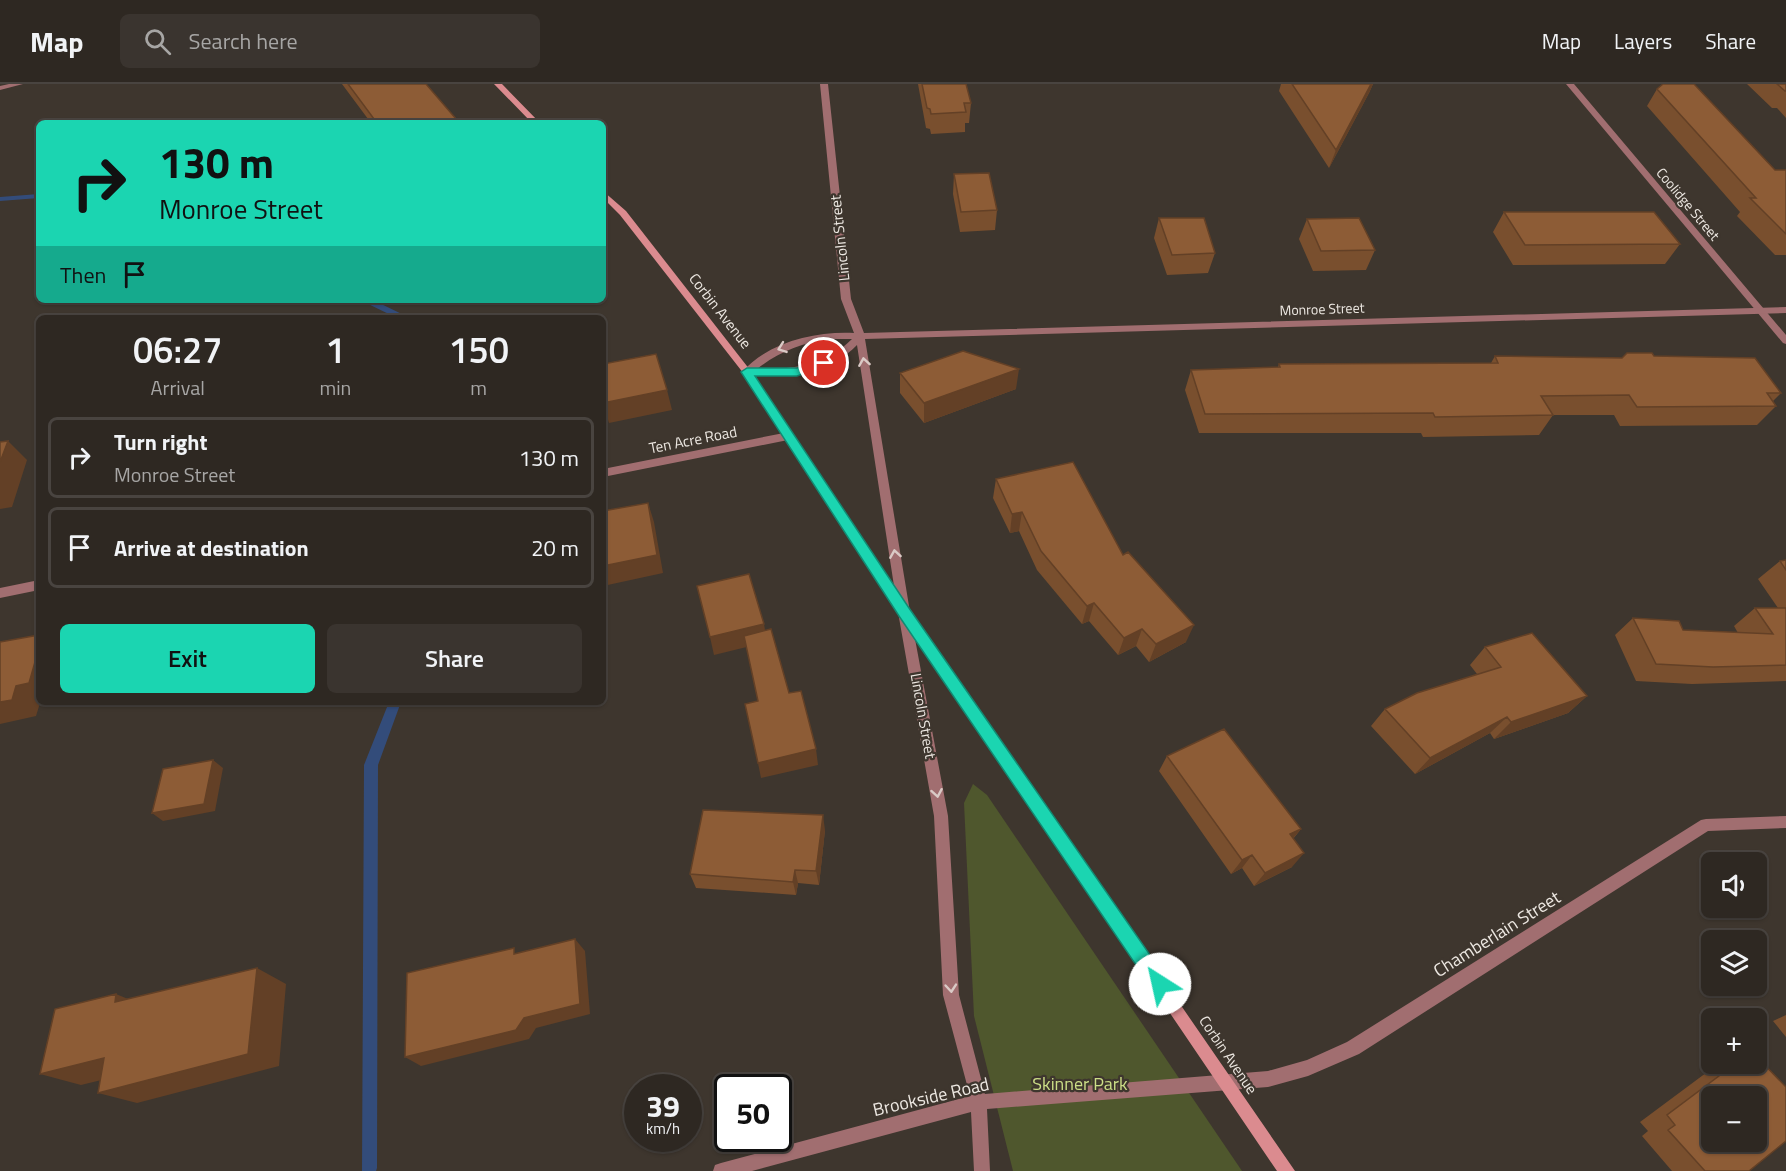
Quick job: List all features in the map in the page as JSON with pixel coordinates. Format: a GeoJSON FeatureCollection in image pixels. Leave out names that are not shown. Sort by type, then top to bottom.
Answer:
{"type":"FeatureCollection","features":[{"type":"Feature","properties":{"kind":"main road"},"geometry":{"type":"LineString","coordinates":[[498,84],[533,120]]}},
{"type":"Feature","properties":{"kind":"main road","name":"Corbin Avenue"},"geometry":{"type":"LineString","coordinates":[[606,196],[623,213],[747,372],[904,612],[1287,1171]]}},
{"type":"Feature","properties":{"kind":"street"},"geometry":{"type":"LineString","coordinates":[[0,88],[18,84]]}},
{"type":"Feature","properties":{"kind":"street","name":"Lincoln Street"},"geometry":{"type":"LineString","coordinates":[[824,84],[846,298],[860,336],[904,612],[941,816],[951,995],[979,1102],[982,1171]]}},
{"type":"Feature","properties":{"kind":"street","name":"Coolidge Street"},"geometry":{"type":"LineString","coordinates":[[1570,84],[1786,340]]}},
{"type":"Feature","properties":{"kind":"street","name":"Monroe Street"},"geometry":{"type":"LineString","coordinates":[[747,372],[763,357],[783,348],[820,336],[838,334],[860,336],[1786,309]]}},
{"type":"Feature","properties":{"kind":"street"},"geometry":{"type":"LineString","coordinates":[[747,372],[781,373],[812,369],[837,358],[860,336]]}},
{"type":"Feature","properties":{"kind":"street","name":"Ten Acre Road"},"geometry":{"type":"LineString","coordinates":[[606,472],[789,436]]}},
{"type":"Feature","properties":{"kind":"street"},"geometry":{"type":"LineString","coordinates":[[0,593],[36,586]]}},
{"type":"Feature","properties":{"kind":"street","name":"Chamberlain Street"},"geometry":{"type":"LineString","coordinates":[[1227,1082],[1268,1078],[1308,1068],[1353,1048],[1706,825],[1786,822]]}},
{"type":"Feature","properties":{"kind":"street","name":"Brookside Road"},"geometry":{"type":"LineString","coordinates":[[720,1171],[979,1102],[1227,1082]]}},
{"type":"Feature","properties":{"kind":"green space","name":"Skinner Park"},"geometry":{"type":"Polygon","coordinates":[[[973,784],[987,795],[1242,1171],[1013,1171],[974,1016],[964,803],[973,784]]]}},
{"type":"Feature","properties":{"kind":"building"},"geometry":{"type":"Polygon","coordinates":[[[348,84],[426,84],[457,120],[375,120],[348,84]]]}},
{"type":"Feature","properties":{"kind":"building"},"geometry":{"type":"Polygon","coordinates":[[[922,84],[966,84],[971,103],[964,103],[966,112],[931,114],[930,109],[927,108],[922,84]]]}},
{"type":"Feature","properties":{"kind":"building"},"geometry":{"type":"Polygon","coordinates":[[[1292,84],[1371,84],[1336,150],[1292,84]]]}},
{"type":"Feature","properties":{"kind":"building"},"geometry":{"type":"Polygon","coordinates":[[[1663,84],[1694,84],[1775,170],[1786,170],[1786,234],[1750,198],[1756,198],[1657,89],[1663,84]]]}},
{"type":"Feature","properties":{"kind":"building"},"geometry":{"type":"Polygon","coordinates":[[[1777,84],[1786,84],[1786,91],[1785,91],[1777,84]]]}},
{"type":"Feature","properties":{"kind":"building"},"geometry":{"type":"Polygon","coordinates":[[[989,173],[997,210],[961,212],[954,174],[989,173]]]}},
{"type":"Feature","properties":{"kind":"building"},"geometry":{"type":"Polygon","coordinates":[[[1504,212],[1654,212],[1680,244],[1525,245],[1504,212]]]}},
{"type":"Feature","properties":{"kind":"building"},"geometry":{"type":"Polygon","coordinates":[[[1159,218],[1204,218],[1215,253],[1172,255],[1159,218]]]}},
{"type":"Feature","properties":{"kind":"building"},"geometry":{"type":"Polygon","coordinates":[[[1359,218],[1375,250],[1321,251],[1307,219],[1359,218]]]}},
{"type":"Feature","properties":{"kind":"building"},"geometry":{"type":"Polygon","coordinates":[[[963,351],[1019,369],[924,403],[900,373],[963,351]]]}},
{"type":"Feature","properties":{"kind":"building"},"geometry":{"type":"Polygon","coordinates":[[[1627,353],[1652,353],[1654,356],[1755,358],[1781,393],[1767,393],[1776,406],[1637,407],[1629,395],[1541,396],[1553,415],[1435,417],[1433,413],[1205,414],[1191,370],[1280,367],[1279,364],[1498,363],[1495,356],[1622,358],[1627,353]]]}},
{"type":"Feature","properties":{"kind":"building"},"geometry":{"type":"Polygon","coordinates":[[[656,354],[667,390],[606,402],[606,363],[656,354]]]}},
{"type":"Feature","properties":{"kind":"building"},"geometry":{"type":"Polygon","coordinates":[[[8,441],[0,462],[0,442],[8,441]]]}},
{"type":"Feature","properties":{"kind":"building"},"geometry":{"type":"Polygon","coordinates":[[[1073,462],[1123,555],[1128,552],[1194,625],[1156,644],[1142,629],[1124,638],[1094,603],[1087,606],[1041,551],[1022,512],[1012,514],[996,479],[1073,462]]]}},
{"type":"Feature","properties":{"kind":"building"},"geometry":{"type":"Polygon","coordinates":[[[648,503],[657,555],[606,565],[606,510],[648,503]]]}},
{"type":"Feature","properties":{"kind":"building"},"geometry":{"type":"Polygon","coordinates":[[[1786,560],[1786,570],[1780,561],[1786,560]]]}},
{"type":"Feature","properties":{"kind":"building"},"geometry":{"type":"Polygon","coordinates":[[[749,574],[764,624],[710,637],[697,586],[749,574]]]}},
{"type":"Feature","properties":{"kind":"building"},"geometry":{"type":"Polygon","coordinates":[[[1755,608],[1786,608],[1786,665],[1713,667],[1656,664],[1633,618],[1679,621],[1683,630],[1773,634],[1755,608]]]}},
{"type":"Feature","properties":{"kind":"building"},"geometry":{"type":"Polygon","coordinates":[[[771,629],[789,693],[801,691],[816,749],[758,763],[745,704],[758,701],[744,636],[771,629]]]}},
{"type":"Feature","properties":{"kind":"building"},"geometry":{"type":"Polygon","coordinates":[[[1532,633],[1587,696],[1511,722],[1507,717],[1430,758],[1385,709],[1417,693],[1501,667],[1485,647],[1532,633]]]}},
{"type":"Feature","properties":{"kind":"building"},"geometry":{"type":"Polygon","coordinates":[[[36,636],[36,658],[29,683],[16,686],[12,700],[0,702],[0,642],[36,636]]]}},
{"type":"Feature","properties":{"kind":"building"},"geometry":{"type":"Polygon","coordinates":[[[1224,729],[1301,829],[1290,834],[1304,853],[1265,873],[1252,855],[1242,860],[1167,756],[1224,729]]]}},
{"type":"Feature","properties":{"kind":"building"},"geometry":{"type":"Polygon","coordinates":[[[213,760],[204,804],[152,813],[163,769],[213,760]]]}},
{"type":"Feature","properties":{"kind":"building"},"geometry":{"type":"Polygon","coordinates":[[[703,810],[823,815],[816,871],[795,870],[793,882],[690,874],[703,810]]]}},
{"type":"Feature","properties":{"kind":"building"},"geometry":{"type":"Polygon","coordinates":[[[575,939],[580,1004],[524,1018],[516,1030],[405,1057],[407,973],[514,948],[514,954],[575,939]]]}},
{"type":"Feature","properties":{"kind":"building"},"geometry":{"type":"Polygon","coordinates":[[[257,968],[248,1054],[98,1093],[104,1058],[40,1074],[55,1009],[116,994],[115,1002],[257,968]]]}},
{"type":"Feature","properties":{"kind":"building"},"geometry":{"type":"Polygon","coordinates":[[[1767,1067],[1786,1087],[1786,1141],[1749,1171],[1705,1171],[1668,1130],[1675,1125],[1667,1115],[1701,1090],[1701,1152],[1767,1152],[1767,1086],[1706,1086],[1722,1074],[1767,1074],[1767,1067]]]}},
{"type":"Feature","properties":{"kind":"waterway"},"geometry":{"type":"LineString","coordinates":[[0,199],[36,196]]}},
{"type":"Feature","properties":{"kind":"waterway"},"geometry":{"type":"LineString","coordinates":[[372,303],[398,315]]}},
{"type":"Feature","properties":{"kind":"waterway"},"geometry":{"type":"LineString","coordinates":[[369,1168],[371,765],[394,705]]}},
{"type":"Feature","properties":{"kind":"route"},"geometry":{"type":"LineString","coordinates":[[824,363],[812,369],[797,372],[747,372],[904,612],[1160,984]]}}]}
